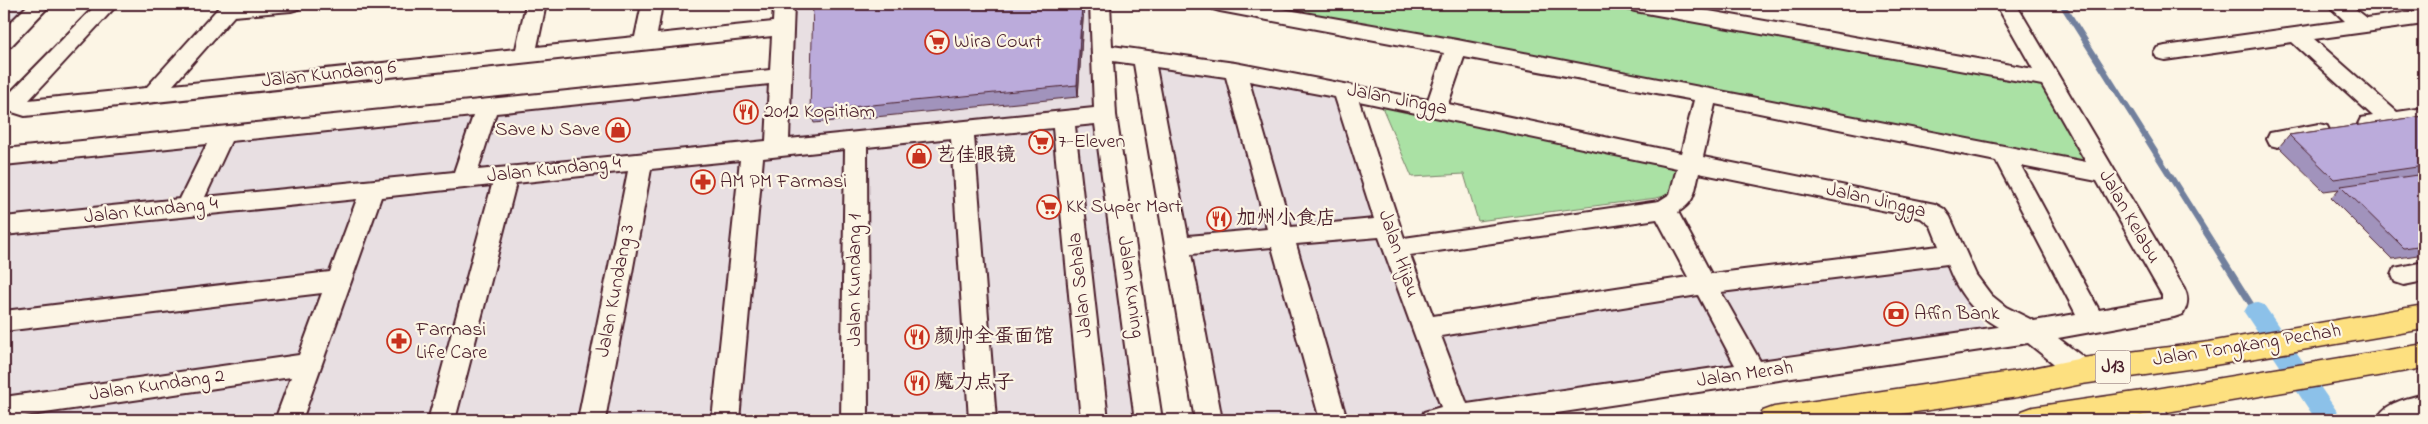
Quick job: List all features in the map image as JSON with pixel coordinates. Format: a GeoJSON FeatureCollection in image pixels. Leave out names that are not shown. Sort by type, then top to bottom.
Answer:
{"type":"FeatureCollection","features":[{"type":"Feature","properties":{"kind":"main road","name":"Jalan Tongkang Pechah"},"geometry":{"type":"LineString","coordinates":[[1774,420],[2018,384],[2082,371],[2209,354],[2424,317]]}},
{"type":"Feature","properties":{"kind":"main road","name":"Jalan Tongkang Pechah"},"geometry":{"type":"LineString","coordinates":[[2033,420],[2153,412],[2237,388],[2424,356]]}},
{"type":"Feature","properties":{"kind":"street","name":"Jalan Kundang 6"},"geometry":{"type":"LineString","coordinates":[[108,4],[14,102],[14,105],[25,108],[782,28]]}},
{"type":"Feature","properties":{"kind":"street"},"geometry":{"type":"LineString","coordinates":[[153,94],[230,7],[292,4]]}},
{"type":"Feature","properties":{"kind":"street"},"geometry":{"type":"LineString","coordinates":[[525,54],[536,4]]}},
{"type":"Feature","properties":{"kind":"street"},"geometry":{"type":"LineString","coordinates":[[645,41],[652,4]]}},
{"type":"Feature","properties":{"kind":"street"},"geometry":{"type":"LineString","coordinates":[[777,148],[784,4]]}},
{"type":"Feature","properties":{"kind":"street","name":"Jalan Kuning"},"geometry":{"type":"LineString","coordinates":[[1100,4],[1105,115],[1150,420]]}},
{"type":"Feature","properties":{"kind":"street"},"geometry":{"type":"LineString","coordinates":[[1220,4],[1457,47],[2104,174]]}},
{"type":"Feature","properties":{"kind":"street"},"geometry":{"type":"LineString","coordinates":[[1642,4],[2049,79]]}},
{"type":"Feature","properties":{"kind":"street"},"geometry":{"type":"LineString","coordinates":[[2337,4],[2363,26]]}},
{"type":"Feature","properties":{"kind":"street"},"geometry":{"type":"LineString","coordinates":[[2408,4],[2424,18]]}},
{"type":"Feature","properties":{"kind":"street","name":"Jalan Kelabu"},"geometry":{"type":"LineString","coordinates":[[2000,5],[2049,79],[2175,295],[2174,307],[2032,332]]}},
{"type":"Feature","properties":{"kind":"street"},"geometry":{"type":"LineString","coordinates":[[4,16],[34,11]]}},
{"type":"Feature","properties":{"kind":"street"},"geometry":{"type":"LineString","coordinates":[[4,40],[34,11]]}},
{"type":"Feature","properties":{"kind":"street"},"geometry":{"type":"LineString","coordinates":[[2165,53],[2424,18]]}},
{"type":"Feature","properties":{"kind":"street"},"geometry":{"type":"LineString","coordinates":[[2297,35],[2393,121]]}},
{"type":"Feature","properties":{"kind":"street"},"geometry":{"type":"LineString","coordinates":[[1436,107],[1457,47]]}},
{"type":"Feature","properties":{"kind":"street","name":"Jalan Jingga"},"geometry":{"type":"LineString","coordinates":[[1101,52],[1235,70],[1436,107],[1690,162],[1927,210],[1942,223],[1953,254],[1965,279],[1982,302],[1997,314],[2032,332],[2082,371]]}},
{"type":"Feature","properties":{"kind":"street"},"geometry":{"type":"LineString","coordinates":[[1144,57],[1179,246],[1190,323],[1208,420]]}},
{"type":"Feature","properties":{"kind":"street"},"geometry":{"type":"LineString","coordinates":[[1235,70],[1333,420]]}},
{"type":"Feature","properties":{"kind":"street"},"geometry":{"type":"LineString","coordinates":[[4,157],[780,76]]}},
{"type":"Feature","properties":{"kind":"street","name":"Jalan Hijau"},"geometry":{"type":"LineString","coordinates":[[1344,90],[1391,237],[1425,328],[1446,418]]}},
{"type":"Feature","properties":{"kind":"street"},"geometry":{"type":"LineString","coordinates":[[1179,246],[1281,236],[1391,237],[1664,209],[1681,199],[1706,95]]}},
{"type":"Feature","properties":{"kind":"street"},"geometry":{"type":"LineString","coordinates":[[463,179],[487,106]]}},
{"type":"Feature","properties":{"kind":"street","name":"Jalan Kundang 4"},"geometry":{"type":"LineString","coordinates":[[5,227],[1105,115]]}},
{"type":"Feature","properties":{"kind":"street"},"geometry":{"type":"LineString","coordinates":[[2278,139],[2424,116]]}},
{"type":"Feature","properties":{"kind":"street","name":"Jalan Sehala"},"geometry":{"type":"LineString","coordinates":[[1063,119],[1095,420]]}},
{"type":"Feature","properties":{"kind":"street"},"geometry":{"type":"LineString","coordinates":[[962,130],[983,420]]}},
{"type":"Feature","properties":{"kind":"street"},"geometry":{"type":"LineString","coordinates":[[188,207],[224,134]]}},
{"type":"Feature","properties":{"kind":"street","name":"Jalan Kundang 1"},"geometry":{"type":"LineString","coordinates":[[855,420],[856,140]]}},
{"type":"Feature","properties":{"kind":"street"},"geometry":{"type":"LineString","coordinates":[[726,420],[752,150]]}},
{"type":"Feature","properties":{"kind":"street"},"geometry":{"type":"LineString","coordinates":[[2004,155],[2093,322]]}},
{"type":"Feature","properties":{"kind":"street","name":"Jalan Kundang 3"},"geometry":{"type":"LineString","coordinates":[[592,420],[642,162]]}},
{"type":"Feature","properties":{"kind":"street"},"geometry":{"type":"LineString","coordinates":[[443,418],[506,175]]}},
{"type":"Feature","properties":{"kind":"street"},"geometry":{"type":"LineString","coordinates":[[289,420],[372,189]]}},
{"type":"Feature","properties":{"kind":"street"},"geometry":{"type":"LineString","coordinates":[[1664,209],[1753,374]]}},
{"type":"Feature","properties":{"kind":"street"},"geometry":{"type":"LineString","coordinates":[[1425,328],[1706,284],[1953,254]]}},
{"type":"Feature","properties":{"kind":"street"},"geometry":{"type":"LineString","coordinates":[[4,321],[339,281]]}},
{"type":"Feature","properties":{"kind":"street","name":"Jalan Merah"},"geometry":{"type":"LineString","coordinates":[[1446,418],[2032,332]]}},
{"type":"Feature","properties":{"kind":"street","name":"Jalan Kundang 2"},"geometry":{"type":"LineString","coordinates":[[4,408],[310,364]]}},
{"type":"Feature","properties":{"kind":"street"},"geometry":{"type":"LineString","coordinates":[[2390,420],[2402,412],[2424,405]]}},
{"type":"Feature","properties":{"kind":"shaded area"},"geometry":{"type":"Polygon","coordinates":[[[4,4],[46,4],[4,45],[4,4]]]}},
{"type":"Feature","properties":{"kind":"shaded area"},"geometry":{"type":"Polygon","coordinates":[[[789,4],[1089,4],[1092,111],[1135,420],[4,420],[4,153],[786,72],[789,4]]]}},
{"type":"Feature","properties":{"kind":"shaded area"},"geometry":{"type":"Polygon","coordinates":[[[1136,52],[1350,86],[1432,322],[1947,260],[1996,346],[1477,420],[1199,420],[1136,52]]]}},
{"type":"Feature","properties":{"kind":"green space"},"geometry":{"type":"Polygon","coordinates":[[[1246,4],[1605,4],[2050,82],[2098,165],[1246,4]]]}},
{"type":"Feature","properties":{"kind":"green space"},"geometry":{"type":"Polygon","coordinates":[[[1382,107],[1672,161],[1682,192],[1656,198],[1478,221],[1464,174],[1412,177],[1382,107]]]}},
{"type":"Feature","properties":{"kind":"building"},"geometry":{"type":"Polygon","coordinates":[[[813,4],[1082,4],[1077,85],[810,111],[813,4]]]}},
{"type":"Feature","properties":{"kind":"building"},"geometry":{"type":"Polygon","coordinates":[[[2424,116],[2424,166],[2334,179],[2289,135],[2424,116]]]}},
{"type":"Feature","properties":{"kind":"building"},"geometry":{"type":"Polygon","coordinates":[[[2424,174],[2424,245],[2404,248],[2341,186],[2424,174]]]}},
{"type":"Feature","properties":{"kind":"waterway"},"geometry":{"type":"LineString","coordinates":[[2062,4],[2256,312]]}},
{"type":"Feature","properties":{"kind":"waterway"},"geometry":{"type":"LineString","coordinates":[[2256,312],[2330,420]]}},
{"type":"Feature","properties":{"kind":"place","name":"Wira Court"},"geometry":{"type":"Point","coordinates":[937,42]}},
{"type":"Feature","properties":{"kind":"place","name":"2012 Kopitiam"},"geometry":{"type":"Point","coordinates":[746,112]}},
{"type":"Feature","properties":{"kind":"place","name":"Save N Save"},"geometry":{"type":"Point","coordinates":[618,130]}},
{"type":"Feature","properties":{"kind":"place","name":"7-Eleven"},"geometry":{"type":"Point","coordinates":[1041,142]}},
{"type":"Feature","properties":{"kind":"place","name":"艺佳眼镜"},"geometry":{"type":"Point","coordinates":[919,156]}},
{"type":"Feature","properties":{"kind":"place","name":"AM PM Farmasi"},"geometry":{"type":"Point","coordinates":[703,182]}},
{"type":"Feature","properties":{"kind":"place","name":"KK Super Mart"},"geometry":{"type":"Point","coordinates":[1049,207]}},
{"type":"Feature","properties":{"kind":"place","name":"加州小食店"},"geometry":{"type":"Point","coordinates":[1219,219]}},
{"type":"Feature","properties":{"kind":"place","name":"Affin Bank"},"geometry":{"type":"Point","coordinates":[1896,314]}},
{"type":"Feature","properties":{"kind":"place","name":"颜帅全蛋面馆"},"geometry":{"type":"Point","coordinates":[917,337]}},
{"type":"Feature","properties":{"kind":"place","name":"Farmasi Life Care"},"geometry":{"type":"Point","coordinates":[399,341]}},
{"type":"Feature","properties":{"kind":"place","name":"魔力点子"},"geometry":{"type":"Point","coordinates":[917,383]}}]}
